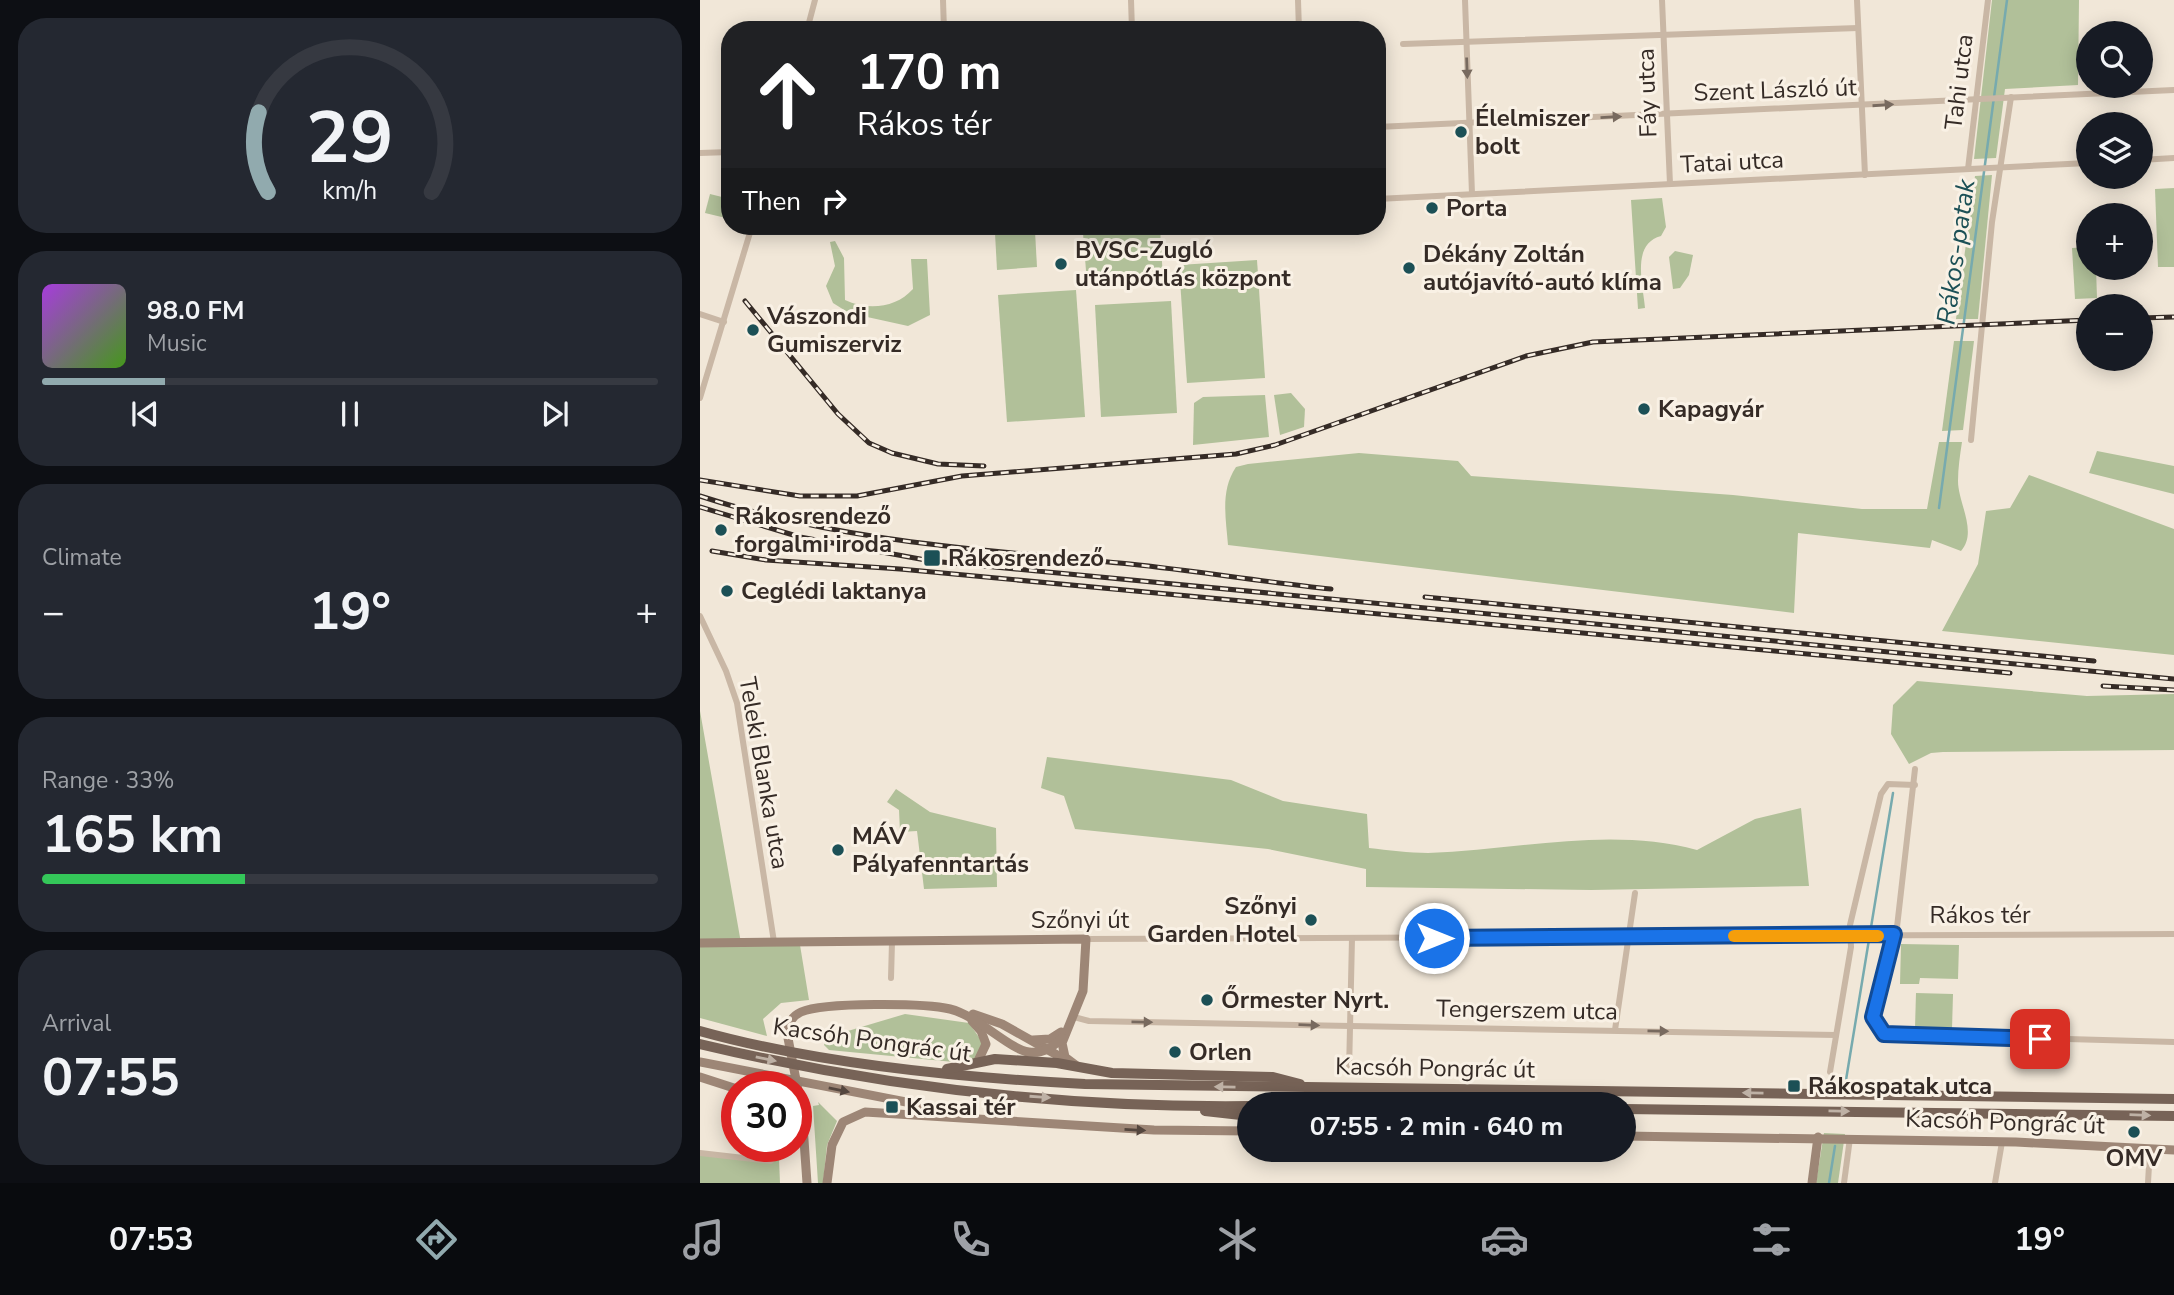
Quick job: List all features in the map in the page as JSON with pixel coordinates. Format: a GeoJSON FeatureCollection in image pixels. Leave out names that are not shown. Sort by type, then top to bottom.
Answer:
{"type":"FeatureCollection","features":[{"type":"Feature","properties":{"kind":"main road","name":"Kacsóh Pongrác út"},"geometry":{"type":"LineString","coordinates":[[700,1031],[765,1047],[932,1071],[1085,1084],[2174,1100]]}},
{"type":"Feature","properties":{"kind":"main road","name":"Kacsóh Pongrác út"},"geometry":{"type":"LineString","coordinates":[[700,1044],[852,1076],[947,1089],[1184,1107],[1237,1106]]}},
{"type":"Feature","properties":{"kind":"main road"},"geometry":{"type":"LineString","coordinates":[[932,1071],[995,1059],[1077,1066],[1112,1073],[1272,1077],[1318,1088]]}},
{"type":"Feature","properties":{"kind":"main road"},"geometry":{"type":"LineString","coordinates":[[1184,1107],[1237,1114]]}},
{"type":"Feature","properties":{"kind":"main road","name":"Kacsóh Pongrác út"},"geometry":{"type":"LineString","coordinates":[[1636,1109],[2174,1116]]}},
{"type":"Feature","properties":{"kind":"street"},"geometry":{"type":"LineString","coordinates":[[809,21],[815,0]]}},
{"type":"Feature","properties":{"kind":"street"},"geometry":{"type":"LineString","coordinates":[[943,0],[944,21]]}},
{"type":"Feature","properties":{"kind":"street"},"geometry":{"type":"LineString","coordinates":[[1131,0],[1132,21]]}},
{"type":"Feature","properties":{"kind":"street"},"geometry":{"type":"LineString","coordinates":[[1298,0],[1299,21]]}},
{"type":"Feature","properties":{"kind":"street"},"geometry":{"type":"LineString","coordinates":[[1465,0],[1472,194]]}},
{"type":"Feature","properties":{"kind":"street","name":"Fáy utca"},"geometry":{"type":"LineString","coordinates":[[1662,0],[1670,184]]}},
{"type":"Feature","properties":{"kind":"street"},"geometry":{"type":"LineString","coordinates":[[1857,0],[1865,174]]}},
{"type":"Feature","properties":{"kind":"street","name":"Tahi utca"},"geometry":{"type":"LineString","coordinates":[[1971,169],[1988,0]]}},
{"type":"Feature","properties":{"kind":"street"},"geometry":{"type":"LineString","coordinates":[[1403,44],[1858,28]]}},
{"type":"Feature","properties":{"kind":"street","name":"Szent László út"},"geometry":{"type":"LineString","coordinates":[[1386,127],[2174,90]]}},
{"type":"Feature","properties":{"kind":"street"},"geometry":{"type":"LineString","coordinates":[[1971,440],[1999,167],[2011,97]]}},
{"type":"Feature","properties":{"kind":"street"},"geometry":{"type":"LineString","coordinates":[[700,153],[721,152]]}},
{"type":"Feature","properties":{"kind":"street"},"geometry":{"type":"LineString","coordinates":[[2153,159],[2174,158]]}},
{"type":"Feature","properties":{"kind":"street","name":"Tatai utca"},"geometry":{"type":"LineString","coordinates":[[1386,199],[2076,164]]}},
{"type":"Feature","properties":{"kind":"street"},"geometry":{"type":"LineString","coordinates":[[700,398],[749,235]]}},
{"type":"Feature","properties":{"kind":"street"},"geometry":{"type":"LineString","coordinates":[[700,314],[724,322]]}},
{"type":"Feature","properties":{"kind":"street","name":"Teleki Blanka utca"},"geometry":{"type":"LineString","coordinates":[[700,616],[726,671],[737,703],[774,942]]}},
{"type":"Feature","properties":{"kind":"street"},"geometry":{"type":"LineString","coordinates":[[1915,769],[1894,934],[1873,1017],[1884,1034],[2174,1042]]}},
{"type":"Feature","properties":{"kind":"street"},"geometry":{"type":"LineString","coordinates":[[1830,1072],[1852,935],[1850,925],[1881,794],[1888,784],[1915,785]]}},
{"type":"Feature","properties":{"kind":"street"},"geometry":{"type":"LineString","coordinates":[[1615,1030],[1635,893]]}},
{"type":"Feature","properties":{"kind":"street","name":"Rákos tér"},"geometry":{"type":"LineString","coordinates":[[1628,937],[2174,934]]}},
{"type":"Feature","properties":{"kind":"street","name":"Szőnyi út"},"geometry":{"type":"LineString","coordinates":[[700,943],[1628,937]]}},
{"type":"Feature","properties":{"kind":"street"},"geometry":{"type":"LineString","coordinates":[[1349,1072],[1352,938]]}},
{"type":"Feature","properties":{"kind":"street"},"geometry":{"type":"LineString","coordinates":[[951,1009],[982,1023],[1025,1051],[1046,1051],[1063,1037],[1083,991],[1086,939]]}},
{"type":"Feature","properties":{"kind":"street"},"geometry":{"type":"LineString","coordinates":[[891,978],[892,942]]}},
{"type":"Feature","properties":{"kind":"street"},"geometry":{"type":"LineString","coordinates":[[794,1071],[787,1040],[788,1027],[798,1013],[815,1009],[910,1006],[951,1009],[990,1019],[1077,1066]]}},
{"type":"Feature","properties":{"kind":"street"},"geometry":{"type":"LineString","coordinates":[[962,1014],[977,1026],[985,1037],[985,1050],[978,1061]]}},
{"type":"Feature","properties":{"kind":"street"},"geometry":{"type":"LineString","coordinates":[[1030,1040],[1055,1037],[1073,1019]]}},
{"type":"Feature","properties":{"kind":"street","name":"Tengerszem utca"},"geometry":{"type":"LineString","coordinates":[[1073,1019],[1352,1027],[1836,1035]]}},
{"type":"Feature","properties":{"kind":"street"},"geometry":{"type":"LineString","coordinates":[[1063,1037],[1063,1054],[1077,1066]]}},
{"type":"Feature","properties":{"kind":"street","name":"Kacsóh Pongrác út"},"geometry":{"type":"LineString","coordinates":[[700,1062],[1017,1122]]}},
{"type":"Feature","properties":{"kind":"street"},"geometry":{"type":"LineString","coordinates":[[700,1077],[721,1084]]}},
{"type":"Feature","properties":{"kind":"street","name":"Kacsóh Pongrác út"},"geometry":{"type":"LineString","coordinates":[[828,1183],[832,1145],[839,1130],[849,1117],[865,1112],[1154,1130],[1237,1131]]}},
{"type":"Feature","properties":{"kind":"street","name":"Kacsóh Pongrác út"},"geometry":{"type":"LineString","coordinates":[[1636,1136],[1818,1137],[2174,1150]]}},
{"type":"Feature","properties":{"kind":"street"},"geometry":{"type":"LineString","coordinates":[[1812,1183],[1818,1137]]}},
{"type":"Feature","properties":{"kind":"street"},"geometry":{"type":"LineString","coordinates":[[1844,1183],[1850,1138]]}},
{"type":"Feature","properties":{"kind":"street"},"geometry":{"type":"LineString","coordinates":[[1996,1183],[2003,1142]]}},
{"type":"Feature","properties":{"kind":"street"},"geometry":{"type":"LineString","coordinates":[[2148,1183],[2150,1148]]}},
{"type":"Feature","properties":{"kind":"street"},"geometry":{"type":"LineString","coordinates":[[700,1153],[721,1155]]}},
{"type":"Feature","properties":{"kind":"street"},"geometry":{"type":"LineString","coordinates":[[806,1162],[807,1183]]}},
{"type":"Feature","properties":{"kind":"green space"},"geometry":{"type":"Polygon","coordinates":[[[1992,0],[2079,0],[2079,21],[2076,21],[2076,85],[2005,89],[1996,158],[1974,159],[1992,0]]]}},
{"type":"Feature","properties":{"kind":"green space"},"geometry":{"type":"Polygon","coordinates":[[[1992,175],[1978,319],[1956,319],[1975,176],[1992,175]]]}},
{"type":"Feature","properties":{"kind":"green space"},"geometry":{"type":"Polygon","coordinates":[[[2174,188],[2174,267],[2158,267],[2155,189],[2174,188]]]}},
{"type":"Feature","properties":{"kind":"green space"},"geometry":{"type":"Polygon","coordinates":[[[710,194],[721,197],[721,217],[705,213],[710,194]]]}},
{"type":"Feature","properties":{"kind":"green space"},"geometry":{"type":"Polygon","coordinates":[[[1662,198],[1666,227],[1661,236],[1646,247],[1642,256],[1641,277],[1645,308],[1638,309],[1631,200],[1662,198]]]}},
{"type":"Feature","properties":{"kind":"green space"},"geometry":{"type":"Polygon","coordinates":[[[995,235],[1035,235],[1037,267],[997,270],[995,235]]]}},
{"type":"Feature","properties":{"kind":"green space"},"geometry":{"type":"Polygon","coordinates":[[[1083,235],[1160,235],[1163,279],[1087,283],[1083,235]]]}},
{"type":"Feature","properties":{"kind":"green space"},"geometry":{"type":"Polygon","coordinates":[[[835,241],[844,258],[845,300],[863,306],[890,304],[906,295],[913,289],[911,259],[927,259],[930,315],[908,326],[849,313],[833,303],[826,286],[835,266],[830,242],[835,241]]]}},
{"type":"Feature","properties":{"kind":"green space"},"geometry":{"type":"Polygon","coordinates":[[[2072,248],[2076,248],[2076,280],[2096,280],[2097,294],[2076,294],[2075,299],[2072,248]]]}},
{"type":"Feature","properties":{"kind":"green space"},"geometry":{"type":"Polygon","coordinates":[[[1675,251],[1693,255],[1689,275],[1680,288],[1673,289],[1669,257],[1675,251]]]}},
{"type":"Feature","properties":{"kind":"green space"},"geometry":{"type":"Polygon","coordinates":[[[1257,260],[1265,378],[1187,383],[1179,265],[1257,260]]]}},
{"type":"Feature","properties":{"kind":"green space"},"geometry":{"type":"Polygon","coordinates":[[[1076,290],[1085,417],[1007,422],[998,295],[1076,290]]]}},
{"type":"Feature","properties":{"kind":"green space"},"geometry":{"type":"Polygon","coordinates":[[[1171,301],[1177,413],[1101,417],[1095,305],[1171,301]]]}},
{"type":"Feature","properties":{"kind":"green space"},"geometry":{"type":"Polygon","coordinates":[[[1954,341],[1974,341],[1963,430],[1942,431],[1954,341]]]}},
{"type":"Feature","properties":{"kind":"green space"},"geometry":{"type":"Polygon","coordinates":[[[1291,393],[1305,409],[1304,427],[1280,435],[1274,395],[1291,393]]]}},
{"type":"Feature","properties":{"kind":"green space"},"geometry":{"type":"Polygon","coordinates":[[[1265,395],[1269,437],[1193,445],[1194,403],[1203,397],[1265,395]]]}},
{"type":"Feature","properties":{"kind":"green space"},"geometry":{"type":"Polygon","coordinates":[[[1939,442],[1962,442],[1958,481],[1968,535],[1961,551],[1932,540],[1930,548],[1798,533],[1794,613],[1228,545],[1225,505],[1228,486],[1236,467],[1248,464],[1359,453],[1458,461],[1471,476],[1733,495],[1862,509],[1927,509],[1939,442]]]}},
{"type":"Feature","properties":{"kind":"green space"},"geometry":{"type":"Polygon","coordinates":[[[2097,451],[2174,466],[2174,494],[2089,473],[2097,451]]]}},
{"type":"Feature","properties":{"kind":"green space"},"geometry":{"type":"Polygon","coordinates":[[[2029,475],[2174,529],[2174,655],[1942,631],[1978,564],[1986,511],[2010,508],[2029,475]]]}},
{"type":"Feature","properties":{"kind":"green space"},"geometry":{"type":"Polygon","coordinates":[[[1917,681],[2087,696],[2174,694],[2174,750],[1943,752],[1931,753],[1909,764],[1891,734],[1893,705],[1917,681]]]}},
{"type":"Feature","properties":{"kind":"green space"},"geometry":{"type":"Polygon","coordinates":[[[700,711],[741,943],[800,945],[809,1000],[781,1003],[763,1019],[767,1036],[700,1018],[700,711]]]}},
{"type":"Feature","properties":{"kind":"green space"},"geometry":{"type":"Polygon","coordinates":[[[1047,757],[1231,780],[1283,801],[1367,814],[1369,848],[1413,852],[1462,851],[1597,840],[1664,843],[1697,850],[1755,819],[1801,808],[1809,886],[1591,890],[1366,887],[1366,869],[1268,849],[1075,829],[1064,796],[1041,788],[1047,757]]]}},
{"type":"Feature","properties":{"kind":"green space"},"geometry":{"type":"Polygon","coordinates":[[[896,789],[930,812],[996,828],[997,887],[924,889],[917,831],[900,832],[899,810],[887,802],[896,789]]]}},
{"type":"Feature","properties":{"kind":"green space"},"geometry":{"type":"Polygon","coordinates":[[[1901,944],[1959,945],[1958,979],[1920,978],[1919,984],[1900,984],[1901,944]]]}},
{"type":"Feature","properties":{"kind":"green space"},"geometry":{"type":"Polygon","coordinates":[[[1916,993],[1953,994],[1952,1029],[1915,1028],[1916,993]]]}},
{"type":"Feature","properties":{"kind":"green space"},"geometry":{"type":"Polygon","coordinates":[[[905,1014],[969,1023],[983,1043],[977,1059],[964,1063],[829,1050],[824,1045],[826,1039],[831,1036],[905,1014]]]}},
{"type":"Feature","properties":{"kind":"green space"},"geometry":{"type":"Polygon","coordinates":[[[818,1102],[837,1121],[827,1145],[823,1183],[818,1183],[813,1106],[819,1105],[818,1102]]]}},
{"type":"Feature","properties":{"kind":"green space"},"geometry":{"type":"Polygon","coordinates":[[[1824,1133],[1845,1134],[1838,1183],[1816,1183],[1824,1133]]]}},
{"type":"Feature","properties":{"kind":"green space"},"geometry":{"type":"Polygon","coordinates":[[[700,1153],[721,1155],[721,1162],[779,1162],[780,1183],[700,1183],[700,1153]]]}},
{"type":"Feature","properties":{"kind":"waterway","name":"Rákos-patak"},"geometry":{"type":"LineString","coordinates":[[1939,508],[2007,0]]}},
{"type":"Feature","properties":{"kind":"waterway","name":"Rákos-patak"},"geometry":{"type":"LineString","coordinates":[[1846,1080],[1893,793]]}},
{"type":"Feature","properties":{"kind":"waterway","name":"Rákos-patak"},"geometry":{"type":"LineString","coordinates":[[1829,1183],[1835,1146]]}},
{"type":"Feature","properties":{"kind":"railway"},"geometry":{"type":"LineString","coordinates":[[745,301],[838,414],[869,443],[892,453],[938,464],[984,466]]}},
{"type":"Feature","properties":{"kind":"railway"},"geometry":{"type":"LineString","coordinates":[[2153,318],[2174,317]]}},
{"type":"Feature","properties":{"kind":"railway"},"geometry":{"type":"LineString","coordinates":[[700,480],[800,496],[857,496],[962,476],[1236,454],[1275,445],[1526,356],[1593,342],[2076,321]]}},
{"type":"Feature","properties":{"kind":"railway"},"geometry":{"type":"LineString","coordinates":[[700,496],[806,524],[913,542],[1155,567],[1331,589]]}},
{"type":"Feature","properties":{"kind":"railway"},"geometry":{"type":"LineString","coordinates":[[700,507],[800,537],[931,561],[2174,679]]}},
{"type":"Feature","properties":{"kind":"railway"},"geometry":{"type":"LineString","coordinates":[[712,551],[766,560],[900,569],[2010,673]]}},
{"type":"Feature","properties":{"kind":"railway"},"geometry":{"type":"LineString","coordinates":[[1425,597],[2094,661]]}},
{"type":"Feature","properties":{"kind":"railway"},"geometry":{"type":"LineString","coordinates":[[2103,686],[2174,690]]}},
{"type":"Feature","properties":{"kind":"slow traffic"},"geometry":{"type":"LineString","coordinates":[[1734,936],[1878,936]]}},
{"type":"Feature","properties":{"kind":"place","name":"Élelmiszer bolt"},"geometry":{"type":"Point","coordinates":[1461,132]}},
{"type":"Feature","properties":{"kind":"place","name":"Porta"},"geometry":{"type":"Point","coordinates":[1432,208]}},
{"type":"Feature","properties":{"kind":"place","name":"BVSC-Zugló utánpótlás központ"},"geometry":{"type":"Point","coordinates":[1061,264]}},
{"type":"Feature","properties":{"kind":"place","name":"Dékány Zoltán autójavító-autó klíma"},"geometry":{"type":"Point","coordinates":[1409,268]}},
{"type":"Feature","properties":{"kind":"place","name":"Vászondi Gumiszerviz"},"geometry":{"type":"Point","coordinates":[753,330]}},
{"type":"Feature","properties":{"kind":"place","name":"Kapagyár"},"geometry":{"type":"Point","coordinates":[1644,409]}},
{"type":"Feature","properties":{"kind":"place","name":"Rákosrendező forgalmi iroda"},"geometry":{"type":"Point","coordinates":[721,530]}},
{"type":"Feature","properties":{"kind":"place","name":"Rákosrendező"},"geometry":{"type":"Point","coordinates":[932,558]}},
{"type":"Feature","properties":{"kind":"place","name":"Ceglédi laktanya"},"geometry":{"type":"Point","coordinates":[727,591]}},
{"type":"Feature","properties":{"kind":"place","name":"MÁV Pályafenntartás"},"geometry":{"type":"Point","coordinates":[838,850]}},
{"type":"Feature","properties":{"kind":"place","name":"Szőnyi Garden Hotel"},"geometry":{"type":"Point","coordinates":[1311,920]}},
{"type":"Feature","properties":{"kind":"place","name":"Őrmester Nyrt."},"geometry":{"type":"Point","coordinates":[1207,1000]}},
{"type":"Feature","properties":{"kind":"place","name":"Orlen"},"geometry":{"type":"Point","coordinates":[1175,1052]}},
{"type":"Feature","properties":{"kind":"place","name":"Rákospatak utca"},"geometry":{"type":"Point","coordinates":[1794,1086]}},
{"type":"Feature","properties":{"kind":"place","name":"Kassai tér"},"geometry":{"type":"Point","coordinates":[892,1107]}},
{"type":"Feature","properties":{"kind":"place","name":"OMV"},"geometry":{"type":"Point","coordinates":[2134,1132]}},
{"type":"Feature","properties":{"kind":"route"},"geometry":{"type":"LineString","coordinates":[[1434,938],[1894,934],[1873,1017],[1874,1024],[1884,1034],[2040,1039]]}}]}
